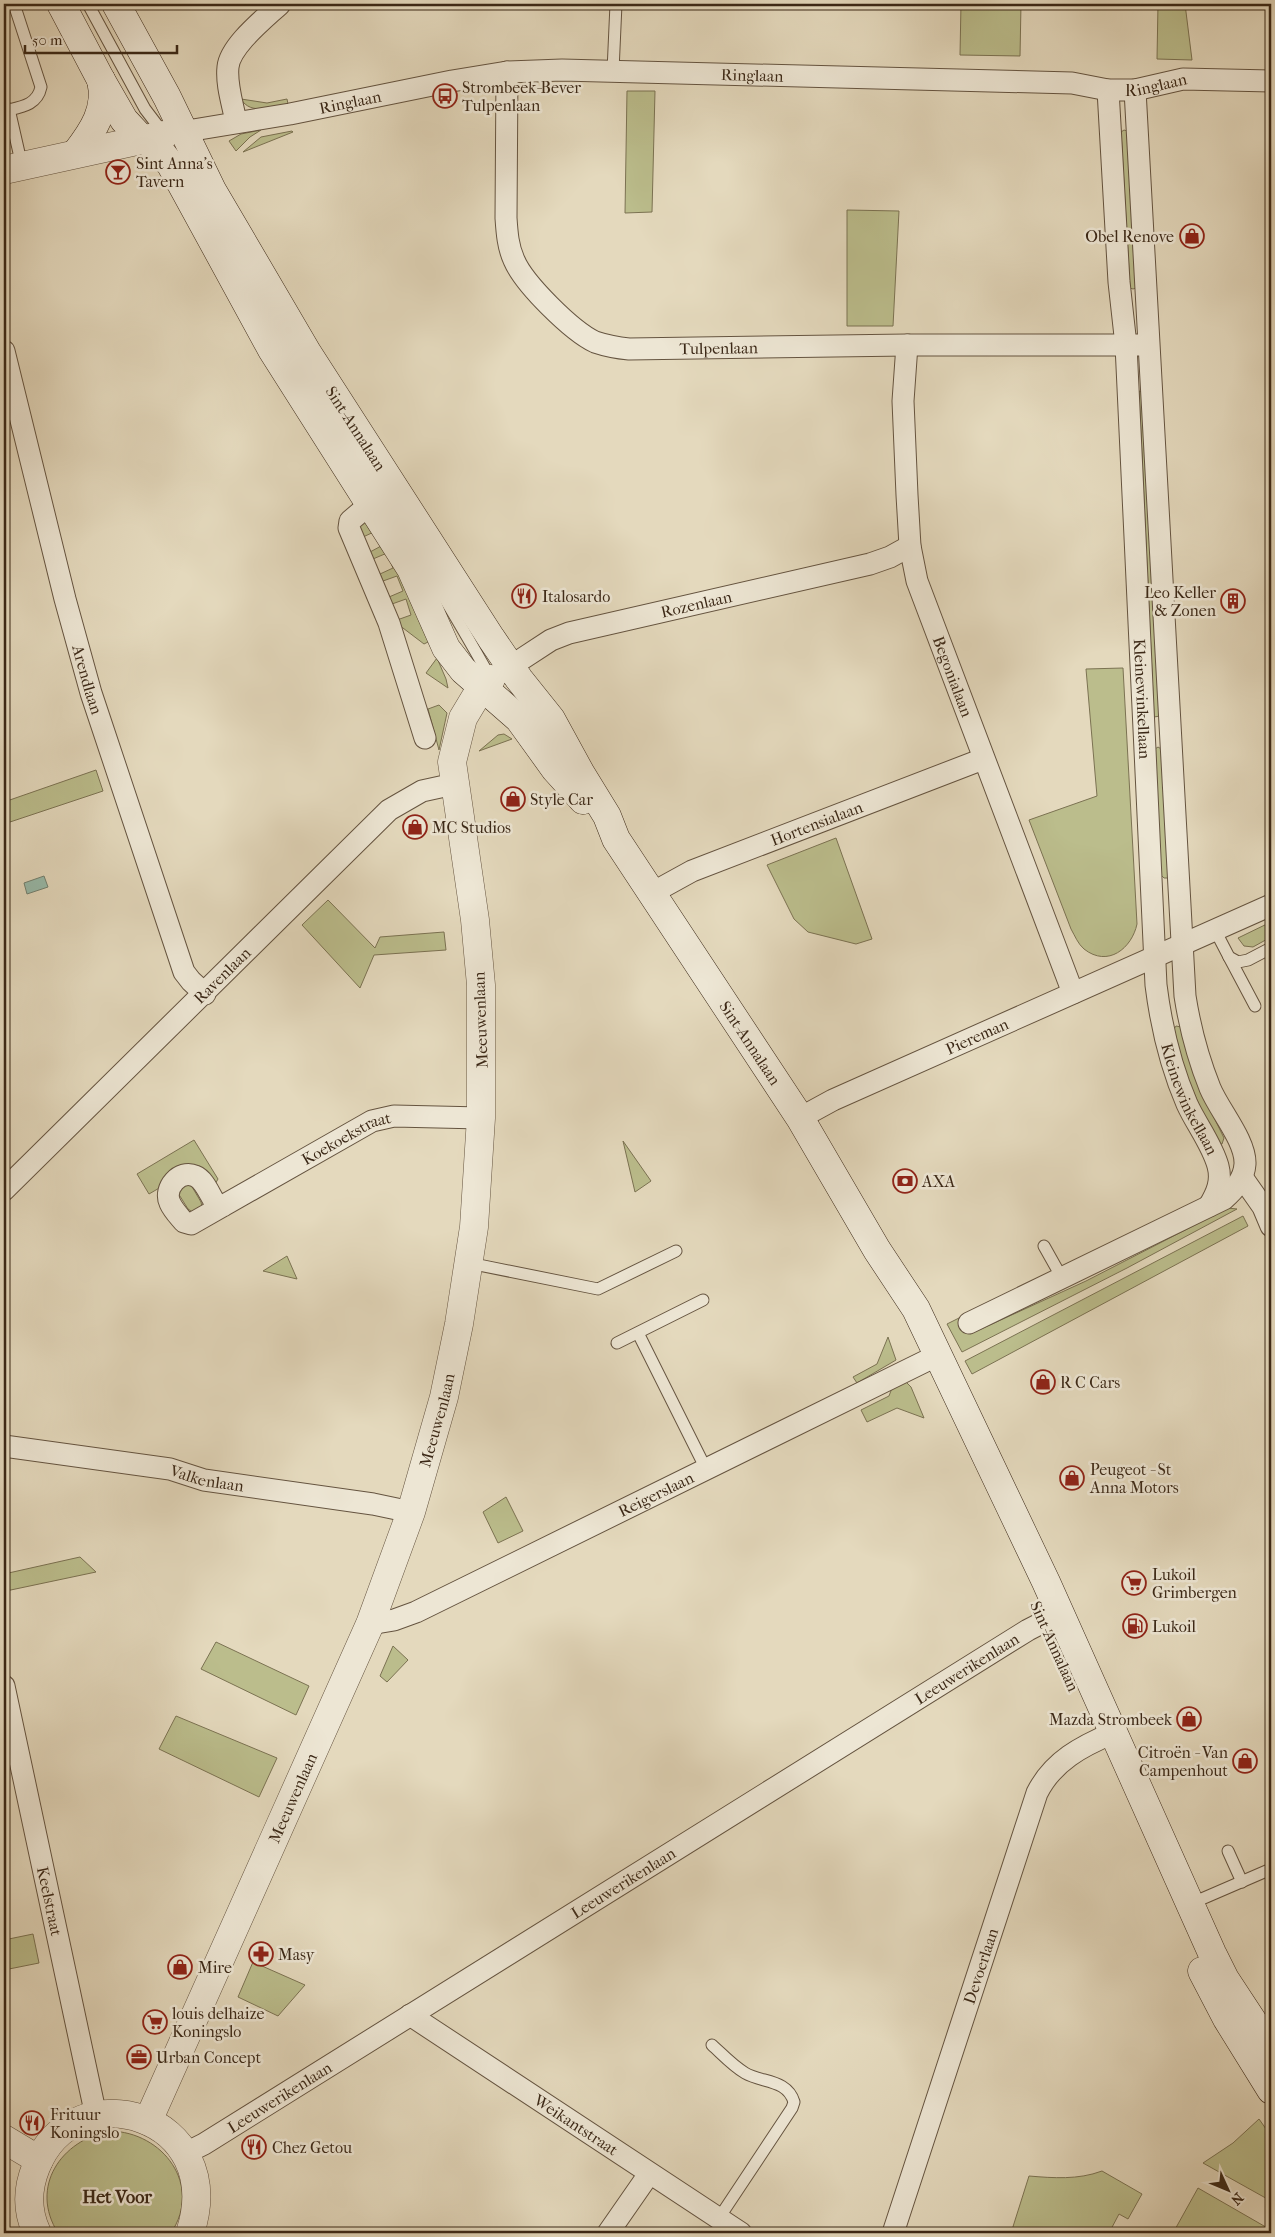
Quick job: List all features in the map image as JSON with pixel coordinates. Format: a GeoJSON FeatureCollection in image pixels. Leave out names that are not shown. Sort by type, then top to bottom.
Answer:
{"type":"FeatureCollection","features":[{"type":"Feature","properties":{"kind":"main road","name":"Sint-Annalaan"},"geometry":{"type":"LineString","coordinates":[[61,4],[101,80],[130,129],[164,136]]}},
{"type":"Feature","properties":{"kind":"main road","name":"Sint-Annalaan"},"geometry":{"type":"LineString","coordinates":[[116,4],[164,136],[212,190],[495,677],[551,719],[607,816],[616,839],[800,1118],[877,1250],[898,1312],[930,1359],[1052,1617],[1105,1736],[1209,1985],[1246,2051],[1271,2090]]}},
{"type":"Feature","properties":{"kind":"main road"},"geometry":{"type":"LineString","coordinates":[[76,153],[94,127],[100,114],[103,100],[101,80]]}},
{"type":"Feature","properties":{"kind":"main road","name":"Sint-Annalaan"},"geometry":{"type":"LineString","coordinates":[[164,136],[160,151],[172,165],[272,350],[411,569],[446,648],[462,670],[495,677]]}},
{"type":"Feature","properties":{"kind":"main road"},"geometry":{"type":"LineString","coordinates":[[13,168],[76,153],[164,136]]}},
{"type":"Feature","properties":{"kind":"main road","name":"Meeuwenlaan"},"geometry":{"type":"LineString","coordinates":[[148,2121],[370,1624],[412,1512],[444,1397],[469,1263],[482,1118],[481,985],[467,857],[452,762],[463,718],[495,677]]}},
{"type":"Feature","properties":{"kind":"main road","name":"Sint-Annalaan"},"geometry":{"type":"LineString","coordinates":[[1105,1736],[1190,1904],[1225,1979],[1267,2034]]}},
{"type":"Feature","properties":{"kind":"main road"},"geometry":{"type":"LineString","coordinates":[[37,2233],[30,2211],[30,2191],[32,2178],[39,2160],[50,2142],[64,2130],[80,2121],[96,2116],[124,2114],[148,2121],[173,2137],[186,2153],[193,2169],[198,2201],[190,2233]]}},
{"type":"Feature","properties":{"kind":"main road"},"geometry":{"type":"LineString","coordinates":[[4,2138],[39,2160]]}},
{"type":"Feature","properties":{"kind":"street"},"geometry":{"type":"LineString","coordinates":[[236,122],[228,77],[228,66],[232,56],[243,40],[280,4]]}},
{"type":"Feature","properties":{"kind":"street","name":"Ringlaan"},"geometry":{"type":"LineString","coordinates":[[164,136],[507,72],[613,71],[1072,83],[1108,90],[1135,90],[1183,79],[1271,81]]}},
{"type":"Feature","properties":{"kind":"street","name":"Tulpenlaan"},"geometry":{"type":"LineString","coordinates":[[507,72],[506,218],[508,242],[513,260],[529,284],[581,334],[613,348],[1149,344]]}},
{"type":"Feature","properties":{"kind":"street","name":"Kleinewinkellaan"},"geometry":{"type":"LineString","coordinates":[[1108,90],[1119,282],[1126,345],[1155,957],[1159,1006],[1178,1078],[1187,1104],[1218,1166],[1220,1180],[1217,1193],[1209,1206]]}},
{"type":"Feature","properties":{"kind":"street","name":"Kleinewinkellaan"},"geometry":{"type":"LineString","coordinates":[[1135,90],[1185,996],[1189,1023],[1211,1091],[1243,1149],[1245,1163],[1242,1177]]}},
{"type":"Feature","properties":{"kind":"street","name":"Begonialaan"},"geometry":{"type":"LineString","coordinates":[[907,345],[903,401],[910,546],[918,581],[983,760],[1073,993]]}},
{"type":"Feature","properties":{"kind":"street","name":"Arendlaan"},"geometry":{"type":"LineString","coordinates":[[4,351],[64,599],[91,693],[184,972],[205,994]]}},
{"type":"Feature","properties":{"kind":"street"},"geometry":{"type":"LineString","coordinates":[[370,504],[350,521],[349,528],[389,623],[424,738]]}},
{"type":"Feature","properties":{"kind":"street","name":"Rozenlaan"},"geometry":{"type":"LineString","coordinates":[[495,677],[551,640],[569,633],[870,564],[890,557],[910,546]]}},
{"type":"Feature","properties":{"kind":"street","name":"Hortensialaan"},"geometry":{"type":"LineString","coordinates":[[652,893],[692,871],[983,760]]}},
{"type":"Feature","properties":{"kind":"street","name":"Ravenlaan"},"geometry":{"type":"LineString","coordinates":[[4,1190],[205,994],[389,810],[422,791],[454,784]]}},
{"type":"Feature","properties":{"kind":"street","name":"Piereman"},"geometry":{"type":"LineString","coordinates":[[800,1118],[833,1100],[1271,905]]}},
{"type":"Feature","properties":{"kind":"street","name":"Koekoekstraat"},"geometry":{"type":"LineString","coordinates":[[223,1206],[372,1121],[394,1116],[482,1118]]}},
{"type":"Feature","properties":{"kind":"street"},"geometry":{"type":"LineString","coordinates":[[970,1323],[1224,1199],[1235,1189],[1242,1177],[1263,1207],[1271,1226]]}},
{"type":"Feature","properties":{"kind":"street","name":"Reigerslaan"},"geometry":{"type":"LineString","coordinates":[[370,1624],[394,1620],[411,1614],[930,1359]]}},
{"type":"Feature","properties":{"kind":"street","name":"Valkenlaan"},"geometry":{"type":"LineString","coordinates":[[4,1446],[170,1469],[204,1480],[373,1504],[412,1512]]}},
{"type":"Feature","properties":{"kind":"street","name":"Leeuwerikenlaan"},"geometry":{"type":"LineString","coordinates":[[186,2153],[204,2144],[1052,1617]]}},
{"type":"Feature","properties":{"kind":"street","name":"Keelstraat"},"geometry":{"type":"LineString","coordinates":[[4,1686],[96,2116]]}},
{"type":"Feature","properties":{"kind":"street","name":"Devoerlaan"},"geometry":{"type":"LineString","coordinates":[[893,2233],[1037,1793],[1043,1781],[1052,1770],[1079,1748],[1105,1736]]}},
{"type":"Feature","properties":{"kind":"street","name":"Weikantstraat"},"geometry":{"type":"LineString","coordinates":[[410,2015],[741,2233]]}},
{"type":"Feature","properties":{"kind":"street"},"geometry":{"type":"LineString","coordinates":[[608,2233],[649,2174]]}},
{"type":"Feature","properties":{"kind":"lane"},"geometry":{"type":"LineString","coordinates":[[13,168],[7,110],[31,103],[40,94],[41,87],[14,4]]}},
{"type":"Feature","properties":{"kind":"lane","name":"Sint-Annalaan"},"geometry":{"type":"LineString","coordinates":[[88,4],[145,109],[164,136],[234,256]]}},
{"type":"Feature","properties":{"kind":"lane"},"geometry":{"type":"LineString","coordinates":[[613,71],[616,4]]}},
{"type":"Feature","properties":{"kind":"lane","name":"Sint-Annalaan"},"geometry":{"type":"LineString","coordinates":[[212,241],[282,337]]}},
{"type":"Feature","properties":{"kind":"lane","name":"Sint-Annalaan"},"geometry":{"type":"LineString","coordinates":[[249,281],[282,337],[406,532],[495,677]]}},
{"type":"Feature","properties":{"kind":"lane"},"geometry":{"type":"LineString","coordinates":[[1215,930],[1255,1006]]}},
{"type":"Feature","properties":{"kind":"lane"},"geometry":{"type":"LineString","coordinates":[[1229,957],[1243,962],[1271,948]]}},
{"type":"Feature","properties":{"kind":"lane"},"geometry":{"type":"LineString","coordinates":[[1044,1246],[1062,1278]]}},
{"type":"Feature","properties":{"kind":"lane"},"geometry":{"type":"LineString","coordinates":[[469,1263],[598,1289],[676,1251]]}},
{"type":"Feature","properties":{"kind":"lane"},"geometry":{"type":"LineString","coordinates":[[617,1343],[703,1300]]}},
{"type":"Feature","properties":{"kind":"lane"},"geometry":{"type":"LineString","coordinates":[[638,1333],[706,1469]]}},
{"type":"Feature","properties":{"kind":"lane"},"geometry":{"type":"LineString","coordinates":[[1228,1851],[1242,1882]]}},
{"type":"Feature","properties":{"kind":"lane"},"geometry":{"type":"LineString","coordinates":[[1190,1904],[1271,1869]]}},
{"type":"Feature","properties":{"kind":"lane"},"geometry":{"type":"LineString","coordinates":[[712,2046],[745,2073],[773,2082],[788,2090],[794,2102],[792,2108],[718,2218]]}},
{"type":"Feature","properties":{"kind":"shaded area"},"geometry":{"type":"Polygon","coordinates":[[[961,4],[1021,4],[1020,56],[960,55],[961,4]]]}},
{"type":"Feature","properties":{"kind":"shaded area"},"geometry":{"type":"Polygon","coordinates":[[[1158,4],[1185,4],[1192,60],[1157,59],[1158,4]]]}},
{"type":"Feature","properties":{"kind":"shaded area"},"geometry":{"type":"Polygon","coordinates":[[[627,91],[655,91],[652,212],[625,213],[627,91]]]}},
{"type":"Feature","properties":{"kind":"shaded area"},"geometry":{"type":"Polygon","coordinates":[[[241,99],[267,103],[287,99],[288,104],[256,109],[245,104],[241,99]]]}},
{"type":"Feature","properties":{"kind":"shaded area"},"geometry":{"type":"Polygon","coordinates":[[[261,130],[250,137],[236,151],[229,141],[241,134],[261,130]]]}},
{"type":"Feature","properties":{"kind":"shaded area"},"geometry":{"type":"Polygon","coordinates":[[[1127,131],[1136,288],[1133,289],[1130,288],[1121,132],[1127,131]]]}},
{"type":"Feature","properties":{"kind":"shaded area"},"geometry":{"type":"Polygon","coordinates":[[[293,132],[243,152],[261,137],[293,132]]]}},
{"type":"Feature","properties":{"kind":"shaded area"},"geometry":{"type":"Polygon","coordinates":[[[847,210],[899,211],[893,326],[847,326],[847,210]]]}},
{"type":"Feature","properties":{"kind":"shaded area"},"geometry":{"type":"Polygon","coordinates":[[[1139,391],[1142,392],[1160,716],[1154,717],[1139,391]]]}},
{"type":"Feature","properties":{"kind":"shaded area"},"geometry":{"type":"Polygon","coordinates":[[[371,518],[382,535],[430,641],[424,644],[399,625],[397,620],[411,615],[406,599],[392,604],[389,597],[403,591],[397,576],[383,581],[380,574],[393,568],[387,553],[373,559],[370,552],[383,545],[376,531],[363,537],[357,524],[371,518]]]}},
{"type":"Feature","properties":{"kind":"shaded area"},"geometry":{"type":"Polygon","coordinates":[[[437,658],[446,679],[448,688],[426,673],[437,658]]]}},
{"type":"Feature","properties":{"kind":"shaded area"},"geometry":{"type":"Polygon","coordinates":[[[1123,668],[1137,924],[1130,941],[1118,953],[1102,956],[1084,949],[1075,937],[1029,820],[1097,796],[1086,669],[1123,668]]]}},
{"type":"Feature","properties":{"kind":"shaded area"},"geometry":{"type":"Polygon","coordinates":[[[439,705],[447,713],[439,750],[428,709],[439,705]]]}},
{"type":"Feature","properties":{"kind":"shaded area"},"geometry":{"type":"Polygon","coordinates":[[[504,734],[512,739],[479,751],[498,735],[504,734]]]}},
{"type":"Feature","properties":{"kind":"shaded area"},"geometry":{"type":"Polygon","coordinates":[[[1158,747],[1163,750],[1168,878],[1164,878],[1160,874],[1155,749],[1158,747]]]}},
{"type":"Feature","properties":{"kind":"shaded area"},"geometry":{"type":"Polygon","coordinates":[[[96,770],[103,791],[4,824],[4,802],[96,770]]]}},
{"type":"Feature","properties":{"kind":"shaded area"},"geometry":{"type":"Polygon","coordinates":[[[836,838],[872,939],[856,944],[808,932],[794,919],[767,865],[836,838]]]}},
{"type":"Feature","properties":{"kind":"shaded area"},"geometry":{"type":"Polygon","coordinates":[[[44,876],[48,887],[27,894],[24,883],[44,876]]]}},
{"type":"Feature","properties":{"kind":"shaded area"},"geometry":{"type":"Polygon","coordinates":[[[328,900],[375,948],[380,937],[444,932],[446,950],[374,955],[360,988],[302,925],[328,900]]]}},
{"type":"Feature","properties":{"kind":"shaded area"},"geometry":{"type":"Polygon","coordinates":[[[1271,922],[1271,937],[1253,947],[1244,946],[1238,938],[1271,922]]]}},
{"type":"Feature","properties":{"kind":"shaded area"},"geometry":{"type":"Polygon","coordinates":[[[1176,1026],[1181,1027],[1201,1091],[1224,1138],[1222,1144],[1216,1143],[1186,1075],[1174,1029],[1176,1026]]]}},
{"type":"Feature","properties":{"kind":"shaded area"},"geometry":{"type":"Polygon","coordinates":[[[194,1140],[218,1179],[214,1186],[181,1165],[168,1172],[161,1187],[149,1194],[137,1174],[194,1140]]]}},
{"type":"Feature","properties":{"kind":"shaded area"},"geometry":{"type":"Polygon","coordinates":[[[623,1141],[651,1181],[635,1192],[623,1141]]]}},
{"type":"Feature","properties":{"kind":"shaded area"},"geometry":{"type":"Polygon","coordinates":[[[182,1184],[191,1185],[201,1202],[202,1207],[194,1213],[188,1209],[178,1193],[182,1184]]]}},
{"type":"Feature","properties":{"kind":"shaded area"},"geometry":{"type":"Polygon","coordinates":[[[1228,1208],[1237,1209],[1127,1268],[962,1352],[947,1324],[961,1317],[970,1334],[1086,1281],[1228,1208]]]}},
{"type":"Feature","properties":{"kind":"shaded area"},"geometry":{"type":"Polygon","coordinates":[[[1243,1216],[1248,1226],[972,1374],[965,1361],[1243,1216]]]}},
{"type":"Feature","properties":{"kind":"shaded area"},"geometry":{"type":"Polygon","coordinates":[[[287,1256],[297,1279],[263,1271],[287,1256]]]}},
{"type":"Feature","properties":{"kind":"shaded area"},"geometry":{"type":"Polygon","coordinates":[[[888,1337],[896,1360],[857,1383],[853,1377],[877,1364],[888,1337]]]}},
{"type":"Feature","properties":{"kind":"shaded area"},"geometry":{"type":"Polygon","coordinates":[[[906,1382],[911,1387],[924,1418],[897,1408],[867,1422],[861,1410],[889,1396],[892,1388],[906,1382]]]}},
{"type":"Feature","properties":{"kind":"shaded area"},"geometry":{"type":"Polygon","coordinates":[[[506,1497],[523,1531],[498,1543],[483,1512],[506,1497]]]}},
{"type":"Feature","properties":{"kind":"shaded area"},"geometry":{"type":"Polygon","coordinates":[[[80,1557],[96,1572],[6,1591],[4,1574],[80,1557]]]}},
{"type":"Feature","properties":{"kind":"shaded area"},"geometry":{"type":"Polygon","coordinates":[[[216,1642],[309,1686],[296,1715],[201,1669],[216,1642]]]}},
{"type":"Feature","properties":{"kind":"shaded area"},"geometry":{"type":"Polygon","coordinates":[[[393,1646],[408,1660],[387,1682],[380,1676],[393,1646]]]}},
{"type":"Feature","properties":{"kind":"shaded area"},"geometry":{"type":"Polygon","coordinates":[[[176,1716],[277,1758],[259,1797],[159,1749],[176,1716]]]}},
{"type":"Feature","properties":{"kind":"shaded area"},"geometry":{"type":"Polygon","coordinates":[[[33,1934],[39,1963],[4,1970],[4,1940],[33,1934]]]}},
{"type":"Feature","properties":{"kind":"shaded area"},"geometry":{"type":"Polygon","coordinates":[[[253,1962],[305,1985],[278,2016],[238,1997],[253,1962]]]}},
{"type":"Feature","properties":{"kind":"shaded area"},"geometry":{"type":"Polygon","coordinates":[[[1259,2119],[1271,2136],[1271,2144],[1268,2146],[1271,2150],[1271,2201],[1203,2163],[1233,2143],[1259,2119]]]}},
{"type":"Feature","properties":{"kind":"shaded area"},"geometry":{"type":"Polygon","coordinates":[[[110,2131],[129,2134],[146,2141],[161,2151],[172,2164],[180,2180],[182,2197],[180,2215],[171,2233],[58,2233],[50,2216],[47,2199],[49,2183],[55,2168],[64,2155],[77,2144],[93,2136],[110,2131]]]}},
{"type":"Feature","properties":{"kind":"shaded area"},"geometry":{"type":"Polygon","coordinates":[[[1102,2171],[1142,2194],[1128,2219],[1119,2214],[1109,2233],[1011,2233],[1029,2176],[1075,2177],[1102,2171]]]}},
{"type":"Feature","properties":{"kind":"shaded area"},"geometry":{"type":"Polygon","coordinates":[[[1198,2188],[1271,2230],[1271,2233],[1173,2233],[1198,2188]]]}},
{"type":"Feature","properties":{"kind":"place","name":"Strombeek-Bever Tulpenlaan"},"geometry":{"type":"Point","coordinates":[445,96]}},
{"type":"Feature","properties":{"kind":"place","name":"Sint Anna's Tavern"},"geometry":{"type":"Point","coordinates":[118,172]}},
{"type":"Feature","properties":{"kind":"place","name":"Obel Renove"},"geometry":{"type":"Point","coordinates":[1192,236]}},
{"type":"Feature","properties":{"kind":"place","name":"Italosardo"},"geometry":{"type":"Point","coordinates":[524,596]}},
{"type":"Feature","properties":{"kind":"place","name":"Leo Keller & Zonen"},"geometry":{"type":"Point","coordinates":[1233,601]}},
{"type":"Feature","properties":{"kind":"place","name":"Style Car"},"geometry":{"type":"Point","coordinates":[513,799]}},
{"type":"Feature","properties":{"kind":"place","name":"MC Studios"},"geometry":{"type":"Point","coordinates":[415,827]}},
{"type":"Feature","properties":{"kind":"place","name":"AXA"},"geometry":{"type":"Point","coordinates":[905,1181]}},
{"type":"Feature","properties":{"kind":"place","name":"R C Cars"},"geometry":{"type":"Point","coordinates":[1043,1382]}},
{"type":"Feature","properties":{"kind":"place","name":"Peugeot - St Anna Motors"},"geometry":{"type":"Point","coordinates":[1072,1478]}},
{"type":"Feature","properties":{"kind":"place","name":"Lukoil Grimbergen"},"geometry":{"type":"Point","coordinates":[1134,1583]}},
{"type":"Feature","properties":{"kind":"place","name":"Lukoil"},"geometry":{"type":"Point","coordinates":[1135,1626]}},
{"type":"Feature","properties":{"kind":"place","name":"Mazda Strombeek"},"geometry":{"type":"Point","coordinates":[1189,1719]}},
{"type":"Feature","properties":{"kind":"place","name":"Citroën - Van Campenhout"},"geometry":{"type":"Point","coordinates":[1245,1761]}},
{"type":"Feature","properties":{"kind":"place","name":"Masy"},"geometry":{"type":"Point","coordinates":[261,1954]}},
{"type":"Feature","properties":{"kind":"place","name":"Mire"},"geometry":{"type":"Point","coordinates":[180,1967]}},
{"type":"Feature","properties":{"kind":"place","name":"louis delhaize Koningslo"},"geometry":{"type":"Point","coordinates":[155,2022]}},
{"type":"Feature","properties":{"kind":"place","name":"Urban Concept"},"geometry":{"type":"Point","coordinates":[139,2057]}},
{"type":"Feature","properties":{"kind":"place","name":"Frituur Koningslo"},"geometry":{"type":"Point","coordinates":[32,2123]}},
{"type":"Feature","properties":{"kind":"place","name":"Chez Getou"},"geometry":{"type":"Point","coordinates":[254,2147]}},
{"type":"Feature","properties":{"kind":"district","name":"Het Voor"},"geometry":{"type":"Point","coordinates":[117,2197]}}]}
